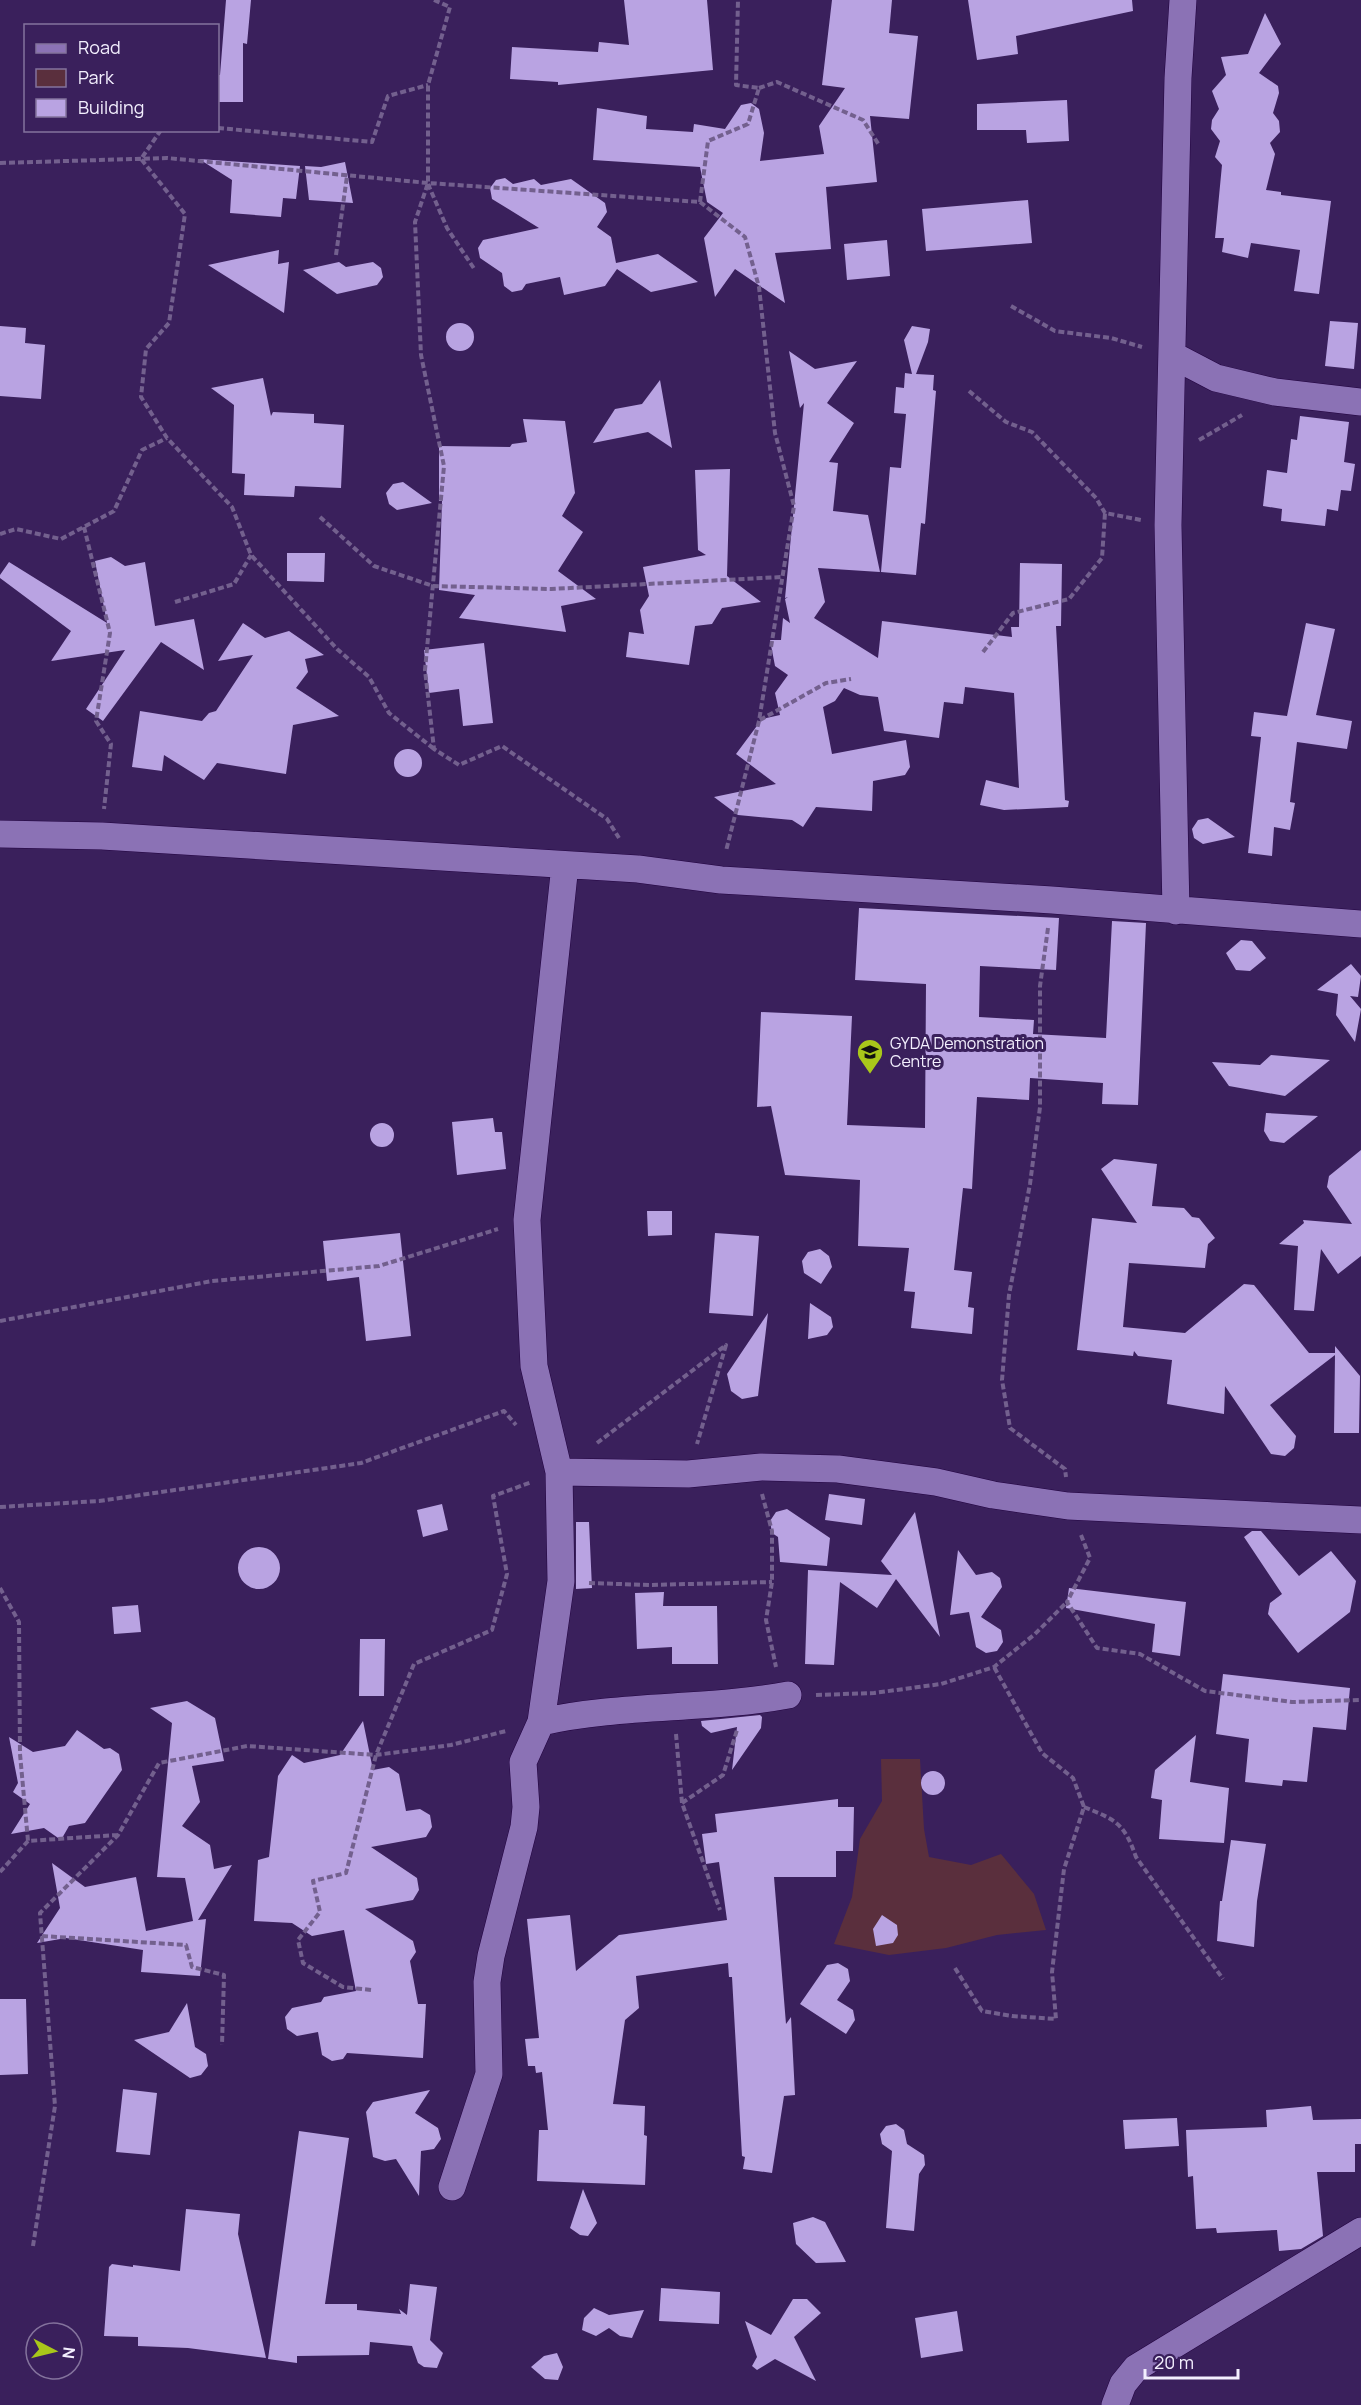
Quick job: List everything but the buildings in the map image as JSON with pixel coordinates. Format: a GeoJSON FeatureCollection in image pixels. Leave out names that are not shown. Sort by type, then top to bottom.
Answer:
{"type":"FeatureCollection","features":[{"type":"Feature","properties":{"kind":"street"},"geometry":{"type":"LineString","coordinates":[[1176,911],[1168,525],[1178,78],[1183,0]]}},
{"type":"Feature","properties":{"kind":"street"},"geometry":{"type":"LineString","coordinates":[[1172,355],[1216,378],[1275,392],[1361,402]]}},
{"type":"Feature","properties":{"kind":"street"},"geometry":{"type":"LineString","coordinates":[[0,834],[102,836],[638,869],[721,880],[1052,900],[1361,924]]}},
{"type":"Feature","properties":{"kind":"street"},"geometry":{"type":"LineString","coordinates":[[452,2187],[489,2074],[487,1993],[489,1965],[524,1827],[526,1807],[523,1761],[541,1722],[561,1581],[559,1472],[534,1366],[527,1220],[565,865]]}},
{"type":"Feature","properties":{"kind":"street"},"geometry":{"type":"LineString","coordinates":[[559,1472],[688,1474],[761,1467],[838,1469],[936,1482],[993,1495],[1068,1506],[1361,1520]]}},
{"type":"Feature","properties":{"kind":"street"},"geometry":{"type":"LineString","coordinates":[[541,1722],[583,1715],[746,1703],[788,1695]]}},
{"type":"Feature","properties":{"kind":"street"},"geometry":{"type":"LineString","coordinates":[[1115,2405],[1123,2384],[1136,2368],[1361,2231]]}},
{"type":"Feature","properties":{"kind":"path"},"geometry":{"type":"LineString","coordinates":[[434,0],[450,7],[428,85],[428,183],[416,222],[421,355],[444,466],[425,670],[434,748]]}},
{"type":"Feature","properties":{"kind":"path"},"geometry":{"type":"LineString","coordinates":[[738,0],[736,85],[759,88],[777,82],[863,120],[879,145]]}},
{"type":"Feature","properties":{"kind":"path"},"geometry":{"type":"LineString","coordinates":[[219,128],[372,142],[388,96],[428,85]]}},
{"type":"Feature","properties":{"kind":"path"},"geometry":{"type":"LineString","coordinates":[[700,202],[708,141],[748,124],[759,88]]}},
{"type":"Feature","properties":{"kind":"path"},"geometry":{"type":"LineString","coordinates":[[141,159],[160,132]]}},
{"type":"Feature","properties":{"kind":"path"},"geometry":{"type":"LineString","coordinates":[[0,163],[167,158],[428,183],[700,202],[745,237],[759,287],[775,434],[794,506],[759,721],[727,846],[721,880]]}},
{"type":"Feature","properties":{"kind":"path"},"geometry":{"type":"LineString","coordinates":[[141,159],[185,214],[169,323],[146,349],[141,397],[167,438],[232,507],[251,555],[337,649],[369,677],[389,713],[459,765],[502,746],[607,819],[638,869]]}},
{"type":"Feature","properties":{"kind":"path"},"geometry":{"type":"LineString","coordinates":[[336,255],[346,176]]}},
{"type":"Feature","properties":{"kind":"path"},"geometry":{"type":"LineString","coordinates":[[428,183],[447,228],[475,270]]}},
{"type":"Feature","properties":{"kind":"path"},"geometry":{"type":"LineString","coordinates":[[1011,306],[1055,331],[1111,338],[1172,355]]}},
{"type":"Feature","properties":{"kind":"path"},"geometry":{"type":"LineString","coordinates":[[969,391],[1006,422],[1032,432],[1096,498],[1105,513],[1102,558],[1069,599],[1013,613],[983,652]]}},
{"type":"Feature","properties":{"kind":"path"},"geometry":{"type":"LineString","coordinates":[[1170,457],[1275,392]]}},
{"type":"Feature","properties":{"kind":"path"},"geometry":{"type":"LineString","coordinates":[[0,534],[16,529],[61,539],[114,511],[142,450],[167,438]]}},
{"type":"Feature","properties":{"kind":"path"},"geometry":{"type":"LineString","coordinates":[[1105,513],[1168,525]]}},
{"type":"Feature","properties":{"kind":"path"},"geometry":{"type":"LineString","coordinates":[[320,517],[374,566],[433,586],[551,589],[783,577]]}},
{"type":"Feature","properties":{"kind":"path"},"geometry":{"type":"LineString","coordinates":[[84,527],[110,633],[96,721],[111,744],[102,836]]}},
{"type":"Feature","properties":{"kind":"path"},"geometry":{"type":"LineString","coordinates":[[175,602],[234,584],[251,555]]}},
{"type":"Feature","properties":{"kind":"path"},"geometry":{"type":"LineString","coordinates":[[759,721],[826,683],[850,680]]}},
{"type":"Feature","properties":{"kind":"path"},"geometry":{"type":"LineString","coordinates":[[761,1467],[761,1488],[772,1531],[772,1582],[766,1620],[776,1671],[788,1695],[874,1693],[941,1684],[994,1667],[1035,1634],[1067,1602],[1090,1558],[1068,1506],[1065,1469],[1010,1428],[1002,1380],[1009,1295],[1030,1184],[1040,1107],[1040,986],[1052,900]]}},
{"type":"Feature","properties":{"kind":"path"},"geometry":{"type":"LineString","coordinates":[[0,1321],[212,1281],[379,1266],[527,1220]]}},
{"type":"Feature","properties":{"kind":"path"},"geometry":{"type":"LineString","coordinates":[[596,1444],[726,1345],[688,1474]]}},
{"type":"Feature","properties":{"kind":"path"},"geometry":{"type":"LineString","coordinates":[[0,1507],[99,1500],[361,1463],[504,1411],[520,1428]]}},
{"type":"Feature","properties":{"kind":"path"},"geometry":{"type":"LineString","coordinates":[[371,1990],[343,1987],[303,1963],[298,1940],[320,1912],[313,1881],[346,1873],[376,1755],[414,1664],[492,1630],[507,1574],[493,1497],[559,1472]]}},
{"type":"Feature","properties":{"kind":"path"},"geometry":{"type":"LineString","coordinates":[[561,1581],[649,1585],[772,1582]]}},
{"type":"Feature","properties":{"kind":"path"},"geometry":{"type":"LineString","coordinates":[[0,1588],[19,1622],[20,1754],[28,1841]]}},
{"type":"Feature","properties":{"kind":"path"},"geometry":{"type":"LineString","coordinates":[[1067,1602],[1097,1648],[1140,1654],[1205,1691],[1292,1702],[1361,1700]]}},
{"type":"Feature","properties":{"kind":"path"},"geometry":{"type":"LineString","coordinates":[[955,1968],[982,2011],[1056,2019],[1052,1972],[1064,1869],[1084,1807],[1073,1778],[1042,1753],[994,1667]]}},
{"type":"Feature","properties":{"kind":"path"},"geometry":{"type":"LineString","coordinates":[[682,1803],[723,1775],[746,1703]]}},
{"type":"Feature","properties":{"kind":"path"},"geometry":{"type":"LineString","coordinates":[[674,1709],[682,1803],[720,1910]]}},
{"type":"Feature","properties":{"kind":"path"},"geometry":{"type":"LineString","coordinates":[[33,2246],[55,2106],[40,1913],[118,1835],[159,1763],[247,1746],[376,1755],[451,1745],[541,1722]]}},
{"type":"Feature","properties":{"kind":"path"},"geometry":{"type":"LineString","coordinates":[[1084,1807],[1111,1818],[1128,1834],[1136,1857],[1223,1979]]}},
{"type":"Feature","properties":{"kind":"path"},"geometry":{"type":"LineString","coordinates":[[0,1872],[28,1841],[118,1835]]}},
{"type":"Feature","properties":{"kind":"path"},"geometry":{"type":"LineString","coordinates":[[42,1936],[186,1945],[192,1966],[224,1975],[222,2045]]}},
{"type":"Feature","properties":{"kind":"green space"},"geometry":{"type":"Polygon","coordinates":[[[881,1759],[920,1759],[924,1829],[929,1857],[971,1865],[1001,1854],[1034,1894],[1046,1930],[997,1935],[946,1948],[889,1955],[834,1944],[852,1897],[860,1839],[882,1801],[881,1759]]]}},
{"type":"Feature","properties":{"kind":"place","name":"GYDA Demonstration Centre"},"geometry":{"type":"Point","coordinates":[870,1075]}}]}
